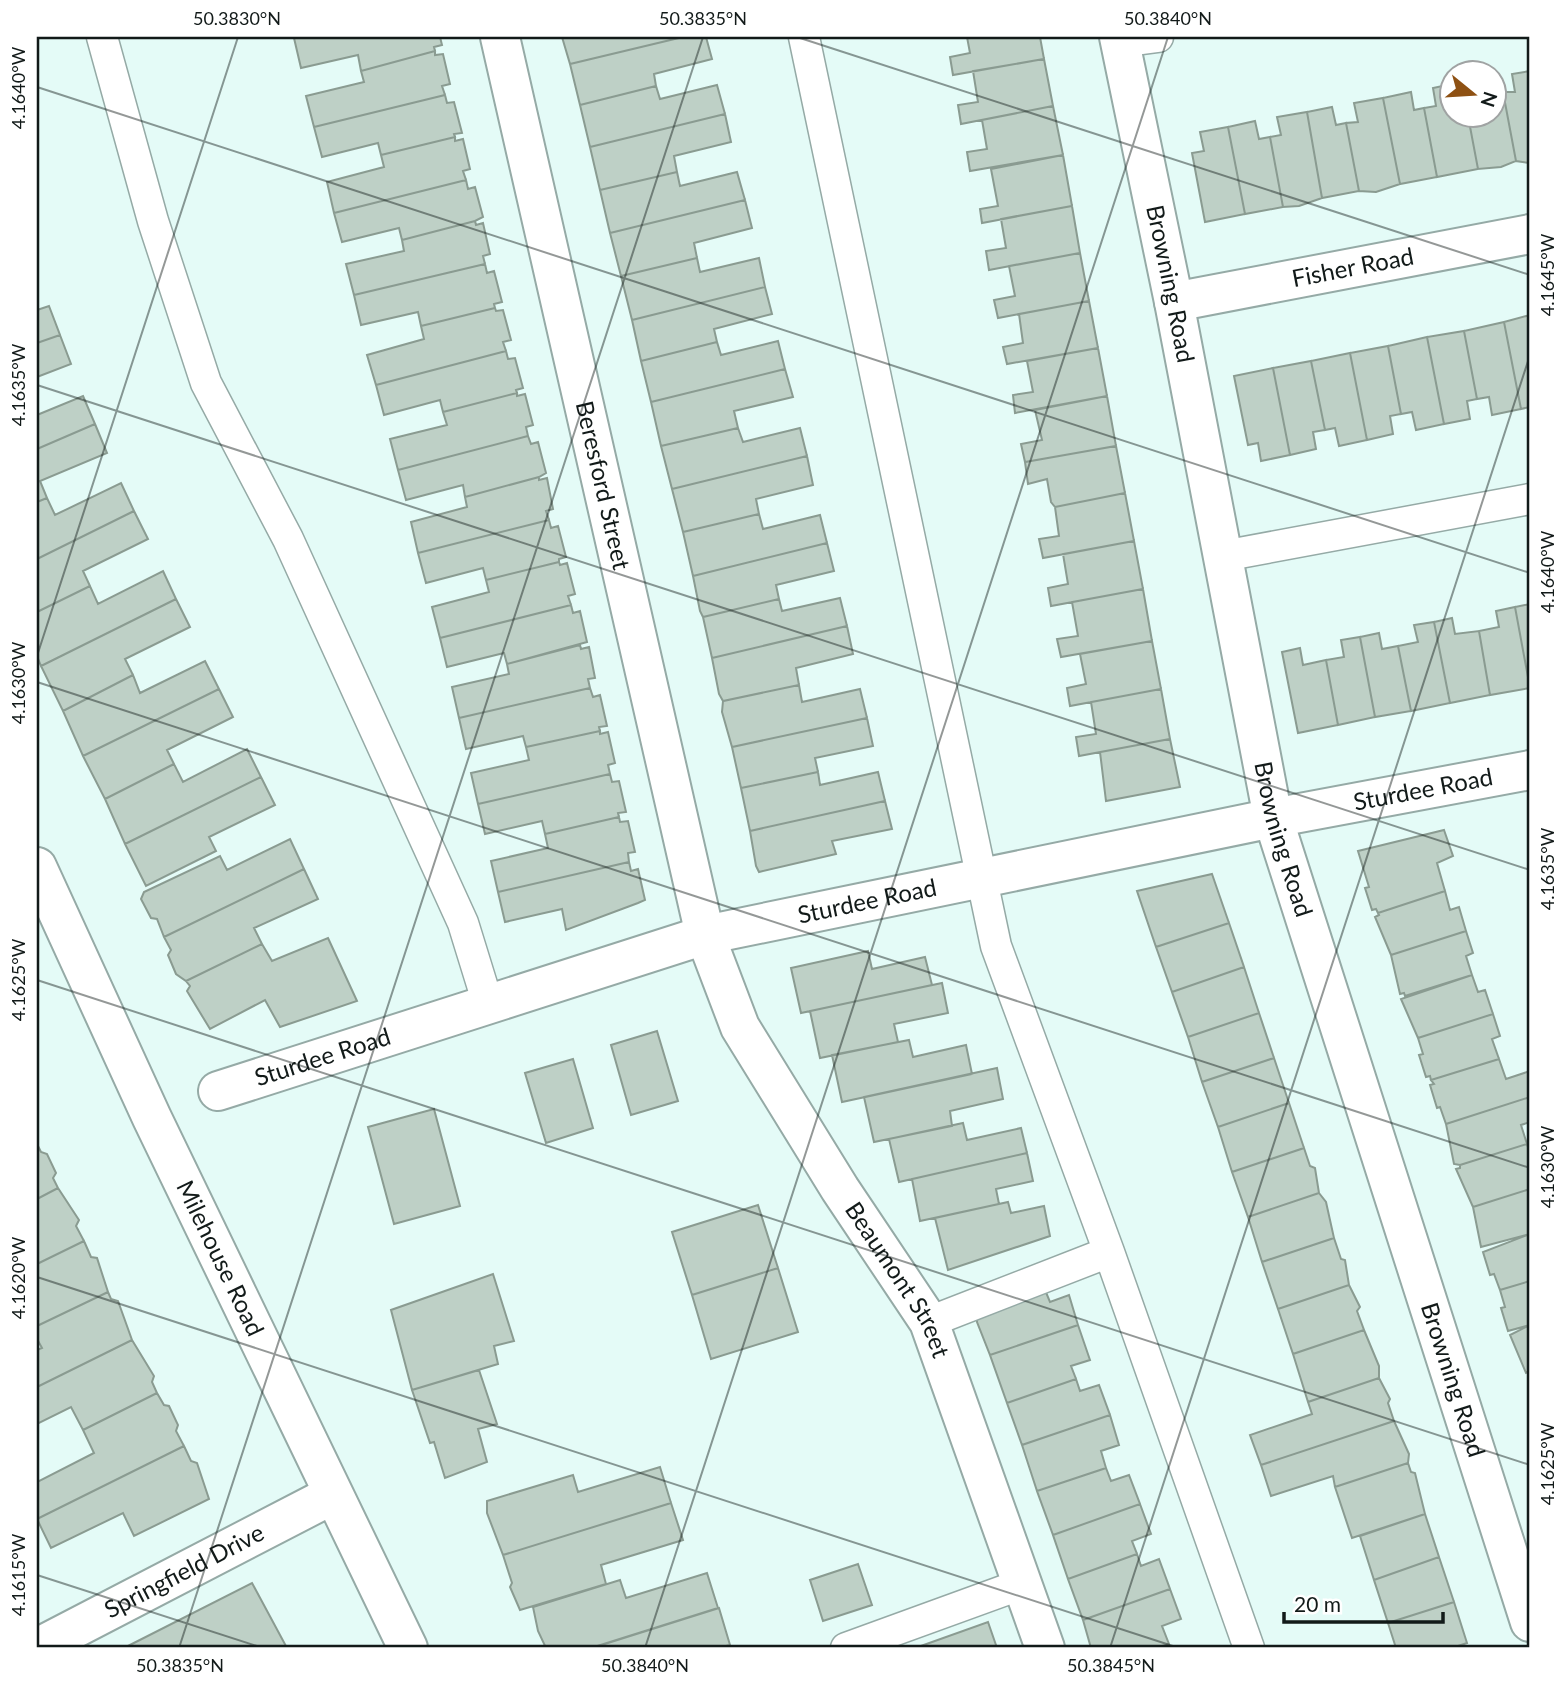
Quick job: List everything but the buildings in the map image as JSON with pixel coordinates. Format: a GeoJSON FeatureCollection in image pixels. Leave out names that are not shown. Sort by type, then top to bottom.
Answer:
{"type":"FeatureCollection","features":[{"type":"Feature","properties":{"kind":"street","name":"Beresford Street"},"geometry":{"type":"LineString","coordinates":[[500,37],[705,935]]}},
{"type":"Feature","properties":{"kind":"street","name":"Browning Road"},"geometry":{"type":"LineString","coordinates":[[1119,40],[1174,302],[1273,818],[1530,1622]]}},
{"type":"Feature","properties":{"kind":"street","name":"Fisher Road"},"geometry":{"type":"LineString","coordinates":[[1174,302],[1530,234]]}},
{"type":"Feature","properties":{"kind":"street","name":"Sturdee Road"},"geometry":{"type":"LineString","coordinates":[[218,1091],[705,935],[1273,818],[1530,770]]}},
{"type":"Feature","properties":{"kind":"street","name":"Milehouse Road"},"geometry":{"type":"LineString","coordinates":[[37,867],[332,1495],[408,1648]]}},
{"type":"Feature","properties":{"kind":"street","name":"Beaumont Street"},"geometry":{"type":"LineString","coordinates":[[705,935],[740,1027],[840,1189],[929,1322],[1045,1648]]}},
{"type":"Feature","properties":{"kind":"street","name":"Springfield Drive"},"geometry":{"type":"LineString","coordinates":[[37,1648],[332,1495]]}},
{"type":"Feature","properties":{"kind":"lane"},"geometry":{"type":"LineString","coordinates":[[103,37],[153,221],[206,383],[288,539],[458,911],[488,1004]]}},
{"type":"Feature","properties":{"kind":"lane"},"geometry":{"type":"LineString","coordinates":[[804,37],[832,185],[996,946],[1109,1252],[1249,1648]]}},
{"type":"Feature","properties":{"kind":"lane"},"geometry":{"type":"LineString","coordinates":[[1119,40],[1158,37]]}},
{"type":"Feature","properties":{"kind":"lane"},"geometry":{"type":"LineString","coordinates":[[1223,556],[1530,499]]}},
{"type":"Feature","properties":{"kind":"lane"},"geometry":{"type":"LineString","coordinates":[[929,1322],[1109,1252]]}},
{"type":"Feature","properties":{"kind":"lane"},"geometry":{"type":"LineString","coordinates":[[846,1648],[1022,1584]]}}]}
